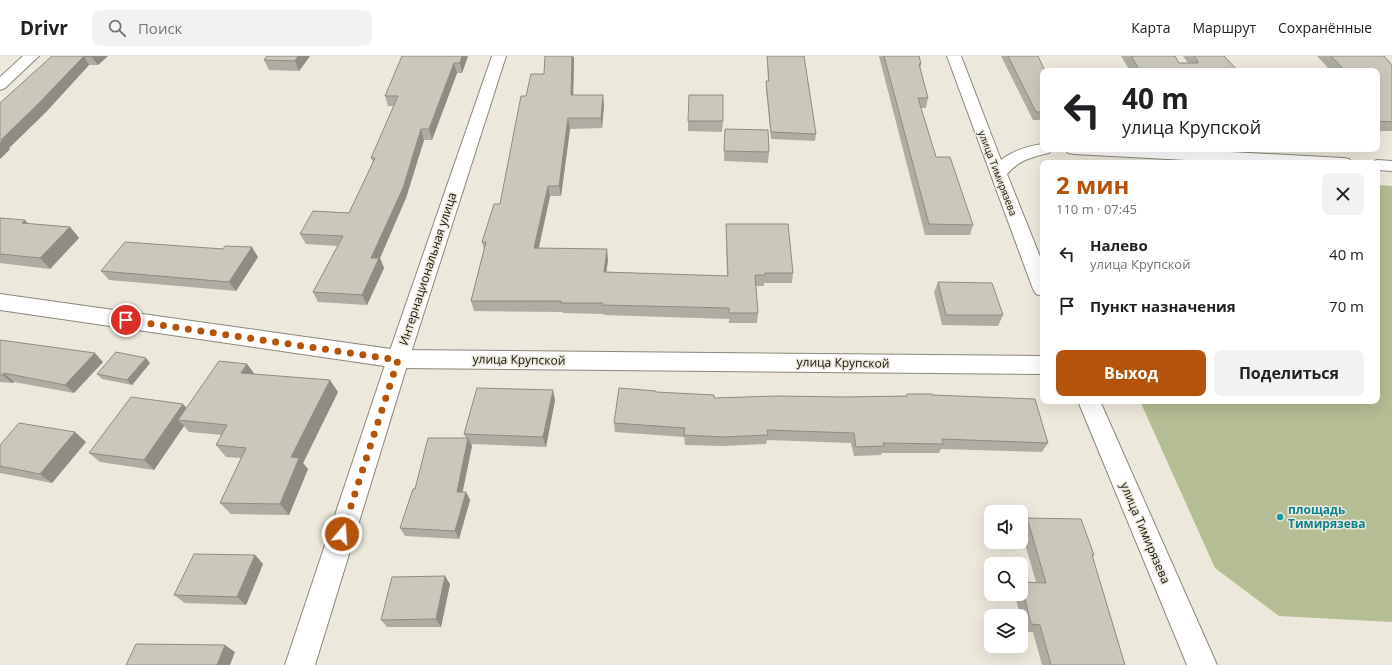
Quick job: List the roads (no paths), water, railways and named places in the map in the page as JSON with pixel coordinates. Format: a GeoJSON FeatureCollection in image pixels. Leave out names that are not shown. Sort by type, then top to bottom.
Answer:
{"type":"FeatureCollection","features":[{"type":"Feature","properties":{"kind":"street"},"geometry":{"type":"LineString","coordinates":[[0,85],[32,56]]}},
{"type":"Feature","properties":{"kind":"street","name":"Интернациональная улица"},"geometry":{"type":"LineString","coordinates":[[300,665],[398,360],[499,56]]}},
{"type":"Feature","properties":{"kind":"street","name":"улица Тимирязева"},"geometry":{"type":"LineString","coordinates":[[954,56],[1040,281]]}},
{"type":"Feature","properties":{"kind":"street"},"geometry":{"type":"LineString","coordinates":[[998,174],[1004,165],[1018,155],[1030,150],[1040,149]]}},
{"type":"Feature","properties":{"kind":"street"},"geometry":{"type":"LineString","coordinates":[[1175,152],[1243,154],[1310,160]]}},
{"type":"Feature","properties":{"kind":"street"},"geometry":{"type":"LineString","coordinates":[[1380,165],[1392,166]]}},
{"type":"Feature","properties":{"kind":"street","name":"улица Крупской"},"geometry":{"type":"LineString","coordinates":[[0,302],[398,360],[1040,365]]}},
{"type":"Feature","properties":{"kind":"street","name":"улица Тимирязева"},"geometry":{"type":"LineString","coordinates":[[1090,404],[1202,665]]}},
{"type":"Feature","properties":{"kind":"place","name":"площадь Тимирязева"},"geometry":{"type":"Point","coordinates":[1280,517]}}]}
